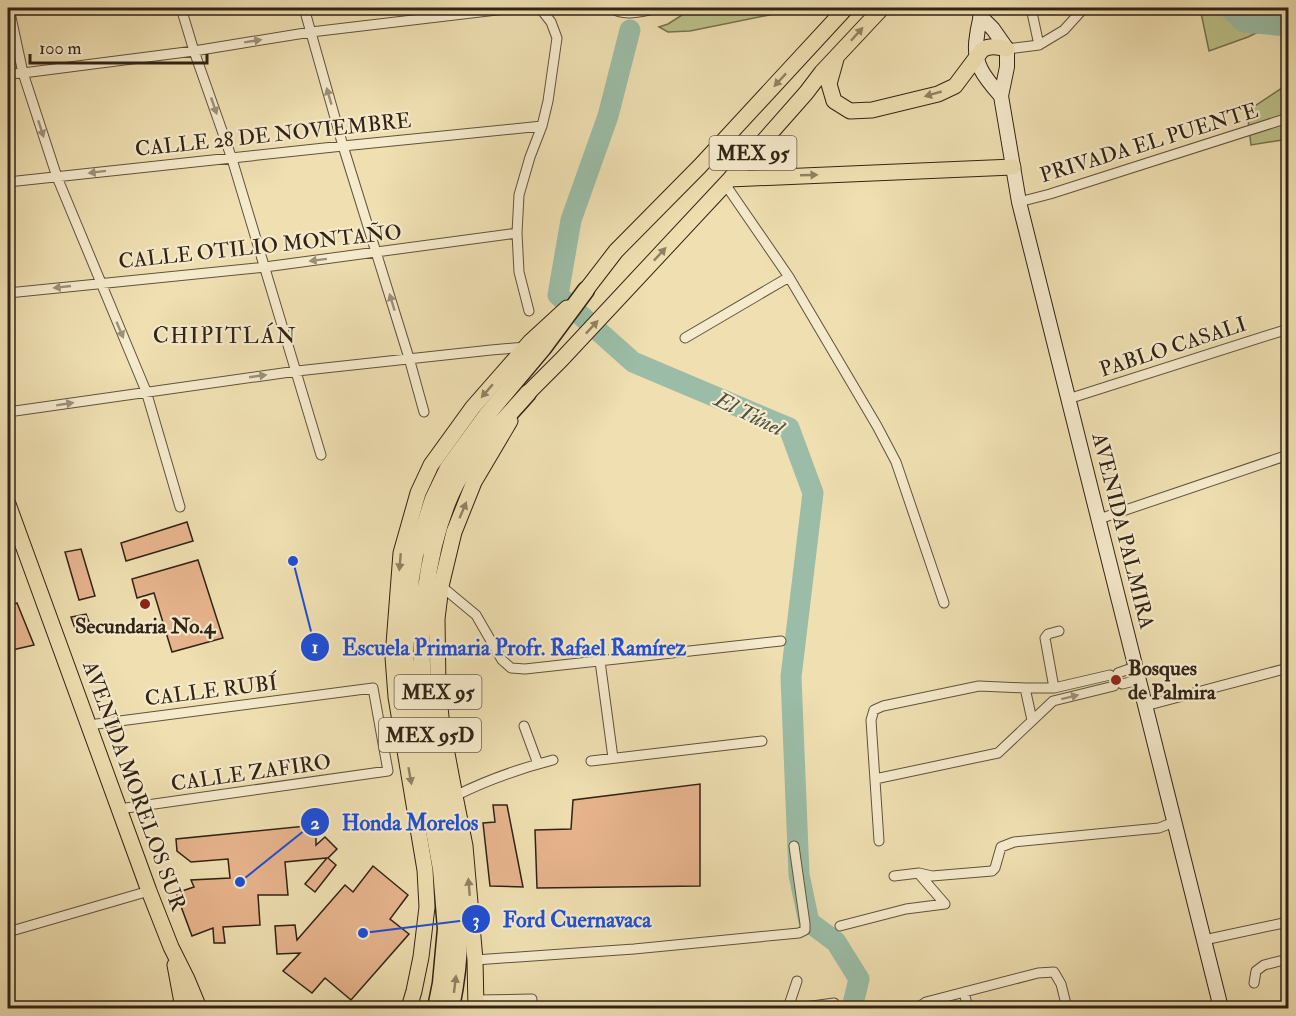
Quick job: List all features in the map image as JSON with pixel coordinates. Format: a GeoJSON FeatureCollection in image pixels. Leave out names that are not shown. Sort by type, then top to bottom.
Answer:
{"type":"FeatureCollection","features":[{"type":"Feature","properties":{"kind":"highway","name":"MEX 95D"},"geometry":{"type":"LineString","coordinates":[[451,1008],[459,929],[438,847],[409,693],[405,653],[415,555],[430,508],[448,468],[533,346],[586,290]]}},
{"type":"Feature","properties":{"kind":"highway","name":"MEX 95D"},"geometry":{"type":"LineString","coordinates":[[436,1008],[447,929],[448,834],[424,692],[422,647],[427,578],[440,525],[458,481],[484,444],[528,393]]}},
{"type":"Feature","properties":{"kind":"main road","name":"MEX 95"},"geometry":{"type":"LineString","coordinates":[[586,290],[616,251],[683,183],[846,8]]}},
{"type":"Feature","properties":{"kind":"main road","name":"MEX 95"},"geometry":{"type":"LineString","coordinates":[[476,1004],[475,960],[465,846],[442,727],[438,687],[437,619],[441,586],[454,532],[474,482],[499,437],[528,393],[727,182],[822,72],[882,8]]}},
{"type":"Feature","properties":{"kind":"main road"},"geometry":{"type":"LineString","coordinates":[[976,58],[975,42],[980,12]]}},
{"type":"Feature","properties":{"kind":"main road"},"geometry":{"type":"LineString","coordinates":[[980,12],[1007,49]]}},
{"type":"Feature","properties":{"kind":"main road"},"geometry":{"type":"LineString","coordinates":[[837,56],[829,84],[834,101],[849,111],[872,110],[938,94],[955,86],[986,47],[1007,49]]}},
{"type":"Feature","properties":{"kind":"main road","name":"AVENIDA PALMIRA"},"geometry":{"type":"LineString","coordinates":[[1007,49],[1007,67],[1001,96],[1019,202],[1221,1008]]}},
{"type":"Feature","properties":{"kind":"main road","name":"AVENIDA PALMIRA"},"geometry":{"type":"LineString","coordinates":[[976,58],[982,72],[1001,96]]}},
{"type":"Feature","properties":{"kind":"main road"},"geometry":{"type":"LineString","coordinates":[[727,182],[1013,167]]}},
{"type":"Feature","properties":{"kind":"main road","name":"MEX 95"},"geometry":{"type":"LineString","coordinates":[[410,1008],[425,936],[427,907],[425,870],[396,697],[393,657],[400,553],[418,493],[431,465],[473,407],[533,346]]}},
{"type":"Feature","properties":{"kind":"main road","name":"AVENIDA MORELOS SUR"},"geometry":{"type":"LineString","coordinates":[[8,504],[171,947]]}},
{"type":"Feature","properties":{"kind":"main road"},"geometry":{"type":"LineString","coordinates":[[171,947],[200,1008]]}},
{"type":"Feature","properties":{"kind":"main road"},"geometry":{"type":"LineString","coordinates":[[171,947],[183,1008]]}},
{"type":"Feature","properties":{"kind":"street"},"geometry":{"type":"LineString","coordinates":[[9,8],[23,73],[57,177],[146,392],[180,507]]}},
{"type":"Feature","properties":{"kind":"street"},"geometry":{"type":"LineString","coordinates":[[181,8],[232,159],[321,455]]}},
{"type":"Feature","properties":{"kind":"street"},"geometry":{"type":"LineString","coordinates":[[304,8],[343,146],[410,358],[424,412]]}},
{"type":"Feature","properties":{"kind":"street"},"geometry":{"type":"LineString","coordinates":[[8,74],[194,51],[311,32],[514,8]]}},
{"type":"Feature","properties":{"kind":"street"},"geometry":{"type":"LineString","coordinates":[[529,311],[519,272],[517,233],[519,195],[542,126],[557,38],[551,22],[540,8]]}},
{"type":"Feature","properties":{"kind":"street"},"geometry":{"type":"LineString","coordinates":[[610,8],[627,14],[661,8]]}},
{"type":"Feature","properties":{"kind":"street"},"geometry":{"type":"LineString","coordinates":[[1031,8],[1039,45]]}},
{"type":"Feature","properties":{"kind":"street"},"geometry":{"type":"LineString","coordinates":[[1007,49],[1039,45],[1064,30],[1084,8]]}},
{"type":"Feature","properties":{"kind":"street","name":"PRIVADA EL PUENTE"},"geometry":{"type":"LineString","coordinates":[[1019,202],[1288,118]]}},
{"type":"Feature","properties":{"kind":"street","name":"CALLE 28 DE NOVIEMBRE"},"geometry":{"type":"LineString","coordinates":[[8,182],[542,126]]}},
{"type":"Feature","properties":{"kind":"street"},"geometry":{"type":"LineString","coordinates":[[727,182],[789,277],[896,462],[944,603]]}},
{"type":"Feature","properties":{"kind":"street","name":"CALLE OTILIO MONTAÑO"},"geometry":{"type":"LineString","coordinates":[[8,293],[265,267],[517,233]]}},
{"type":"Feature","properties":{"kind":"street"},"geometry":{"type":"LineString","coordinates":[[685,338],[789,277]]}},
{"type":"Feature","properties":{"kind":"street","name":"PABLO CASALI"},"geometry":{"type":"LineString","coordinates":[[1068,399],[1288,329]]}},
{"type":"Feature","properties":{"kind":"street"},"geometry":{"type":"LineString","coordinates":[[8,412],[297,371],[533,346]]}},
{"type":"Feature","properties":{"kind":"street"},"geometry":{"type":"LineString","coordinates":[[1099,519],[1288,455]]}},
{"type":"Feature","properties":{"kind":"street"},"geometry":{"type":"LineString","coordinates":[[441,586],[476,615],[502,660],[512,668],[525,669],[781,641]]}},
{"type":"Feature","properties":{"kind":"street"},"geometry":{"type":"LineString","coordinates":[[1054,688],[1044,638],[1048,634],[1059,631]]}},
{"type":"Feature","properties":{"kind":"street"},"geometry":{"type":"LineString","coordinates":[[600,661],[613,758]]}},
{"type":"Feature","properties":{"kind":"street"},"geometry":{"type":"LineString","coordinates":[[1145,706],[1288,668]]}},
{"type":"Feature","properties":{"kind":"street"},"geometry":{"type":"LineString","coordinates":[[879,841],[871,720],[874,710],[883,706],[979,686],[1054,688],[1114,674],[1137,673]]}},
{"type":"Feature","properties":{"kind":"street"},"geometry":{"type":"LineString","coordinates":[[875,778],[998,753],[1053,702],[1118,685],[1137,673]]}},
{"type":"Feature","properties":{"kind":"street","name":"CALLE RUBÍ"},"geometry":{"type":"LineString","coordinates":[[89,725],[373,688],[388,771]]}},
{"type":"Feature","properties":{"kind":"street"},"geometry":{"type":"LineString","coordinates":[[1025,688],[1032,720]]}},
{"type":"Feature","properties":{"kind":"street"},"geometry":{"type":"LineString","coordinates":[[524,726],[538,764]]}},
{"type":"Feature","properties":{"kind":"street"},"geometry":{"type":"LineString","coordinates":[[591,761],[762,741]]}},
{"type":"Feature","properties":{"kind":"street"},"geometry":{"type":"LineString","coordinates":[[455,796],[509,772],[553,759]]}},
{"type":"Feature","properties":{"kind":"street","name":"CALLE ZAFIRO"},"geometry":{"type":"LineString","coordinates":[[119,809],[388,771]]}},
{"type":"Feature","properties":{"kind":"street"},"geometry":{"type":"LineString","coordinates":[[894,876],[919,873],[932,876],[992,871],[1001,848],[1014,842],[1159,828],[1174,822]]}},
{"type":"Feature","properties":{"kind":"street"},"geometry":{"type":"LineString","coordinates":[[475,960],[634,949],[799,933],[805,930],[805,924],[795,846]]}},
{"type":"Feature","properties":{"kind":"street"},"geometry":{"type":"LineString","coordinates":[[840,926],[906,909],[945,904],[919,873]]}},
{"type":"Feature","properties":{"kind":"street"},"geometry":{"type":"LineString","coordinates":[[8,932],[149,891]]}},
{"type":"Feature","properties":{"kind":"street"},"geometry":{"type":"LineString","coordinates":[[1204,940],[1288,922]]}},
{"type":"Feature","properties":{"kind":"street"},"geometry":{"type":"LineString","coordinates":[[1254,983],[1256,971],[1264,965],[1288,959]]}},
{"type":"Feature","properties":{"kind":"street"},"geometry":{"type":"LineString","coordinates":[[917,1008],[926,1002],[964,992],[1038,973],[1054,972],[1061,984],[1067,1008]]}},
{"type":"Feature","properties":{"kind":"street"},"geometry":{"type":"LineString","coordinates":[[788,1008],[797,981]]}},
{"type":"Feature","properties":{"kind":"street"},"geometry":{"type":"LineString","coordinates":[[964,992],[968,1008]]}},
{"type":"Feature","properties":{"kind":"street"},"geometry":{"type":"LineString","coordinates":[[476,1004],[532,999]]}},
{"type":"Feature","properties":{"kind":"street"},"geometry":{"type":"LineString","coordinates":[[798,1008],[834,1003]]}},
{"type":"Feature","properties":{"kind":"green space"},"geometry":{"type":"Polygon","coordinates":[[[693,8],[804,8],[690,31],[668,32],[659,27],[693,8]]]}},
{"type":"Feature","properties":{"kind":"green space"},"geometry":{"type":"Polygon","coordinates":[[[1200,8],[1288,8],[1288,33],[1260,31],[1209,51],[1200,8]]]}},
{"type":"Feature","properties":{"kind":"green space"},"geometry":{"type":"Polygon","coordinates":[[[1288,84],[1288,139],[1251,145],[1247,111],[1288,84]]]}},
{"type":"Feature","properties":{"kind":"building"},"geometry":{"type":"Polygon","coordinates":[[[187,522],[193,541],[126,561],[121,543],[187,522]]]}},
{"type":"Feature","properties":{"kind":"building"},"geometry":{"type":"Polygon","coordinates":[[[81,549],[95,596],[79,600],[65,552],[81,549]]]}},
{"type":"Feature","properties":{"kind":"building"},"geometry":{"type":"Polygon","coordinates":[[[198,560],[223,638],[172,652],[154,593],[137,598],[132,579],[198,560]]]}},
{"type":"Feature","properties":{"kind":"building"},"geometry":{"type":"Polygon","coordinates":[[[17,603],[34,645],[8,651],[8,606],[17,603]]]}},
{"type":"Feature","properties":{"kind":"building"},"geometry":{"type":"Polygon","coordinates":[[[86,614],[91,627],[76,631],[71,617],[86,614]]]}},
{"type":"Feature","properties":{"kind":"building"},"geometry":{"type":"Polygon","coordinates":[[[700,784],[700,886],[537,888],[535,830],[571,829],[573,800],[700,784]]]}},
{"type":"Feature","properties":{"kind":"building"},"geometry":{"type":"Polygon","coordinates":[[[493,805],[507,805],[523,887],[490,886],[483,823],[495,822],[493,805]]]}},
{"type":"Feature","properties":{"kind":"building"},"geometry":{"type":"Polygon","coordinates":[[[316,825],[316,845],[325,837],[337,849],[328,858],[336,865],[315,892],[305,884],[327,858],[285,862],[288,895],[258,895],[260,925],[223,927],[225,943],[214,943],[213,928],[192,936],[176,893],[194,887],[191,880],[230,878],[228,859],[191,862],[177,851],[176,839],[316,825]]]}},
{"type":"Feature","properties":{"kind":"building"},"geometry":{"type":"Polygon","coordinates":[[[373,866],[408,895],[390,919],[409,934],[351,1000],[325,978],[312,993],[283,971],[300,953],[277,954],[275,926],[295,925],[297,940],[345,885],[353,892],[373,866]]]}},
{"type":"Feature","properties":{"kind":"waterway"},"geometry":{"type":"LineString","coordinates":[[1229,8],[1244,22],[1288,26]]}},
{"type":"Feature","properties":{"kind":"waterway","name":"El Túnel"},"geometry":{"type":"LineString","coordinates":[[630,30],[608,116],[571,220],[558,295],[633,362],[789,428],[813,493],[791,677],[799,875],[809,922],[836,942],[859,979],[852,1008]]}},
{"type":"Feature","properties":{"kind":"place","name":"Escuela Primaria Profr. Rafael Ramírez"},"geometry":{"type":"Point","coordinates":[293,561]}},
{"type":"Feature","properties":{"kind":"place","name":"Secundaria No.4"},"geometry":{"type":"Point","coordinates":[145,604]}},
{"type":"Feature","properties":{"kind":"place","name":"Bosques de Palmira"},"geometry":{"type":"Point","coordinates":[1116,680]}},
{"type":"Feature","properties":{"kind":"place","name":"Honda Morelos"},"geometry":{"type":"Point","coordinates":[240,882]}},
{"type":"Feature","properties":{"kind":"place","name":"Ford Cuernavaca"},"geometry":{"type":"Point","coordinates":[363,933]}},
{"type":"Feature","properties":{"kind":"district","name":"CHIPITLÁN"},"geometry":{"type":"Point","coordinates":[225,336]}}]}
